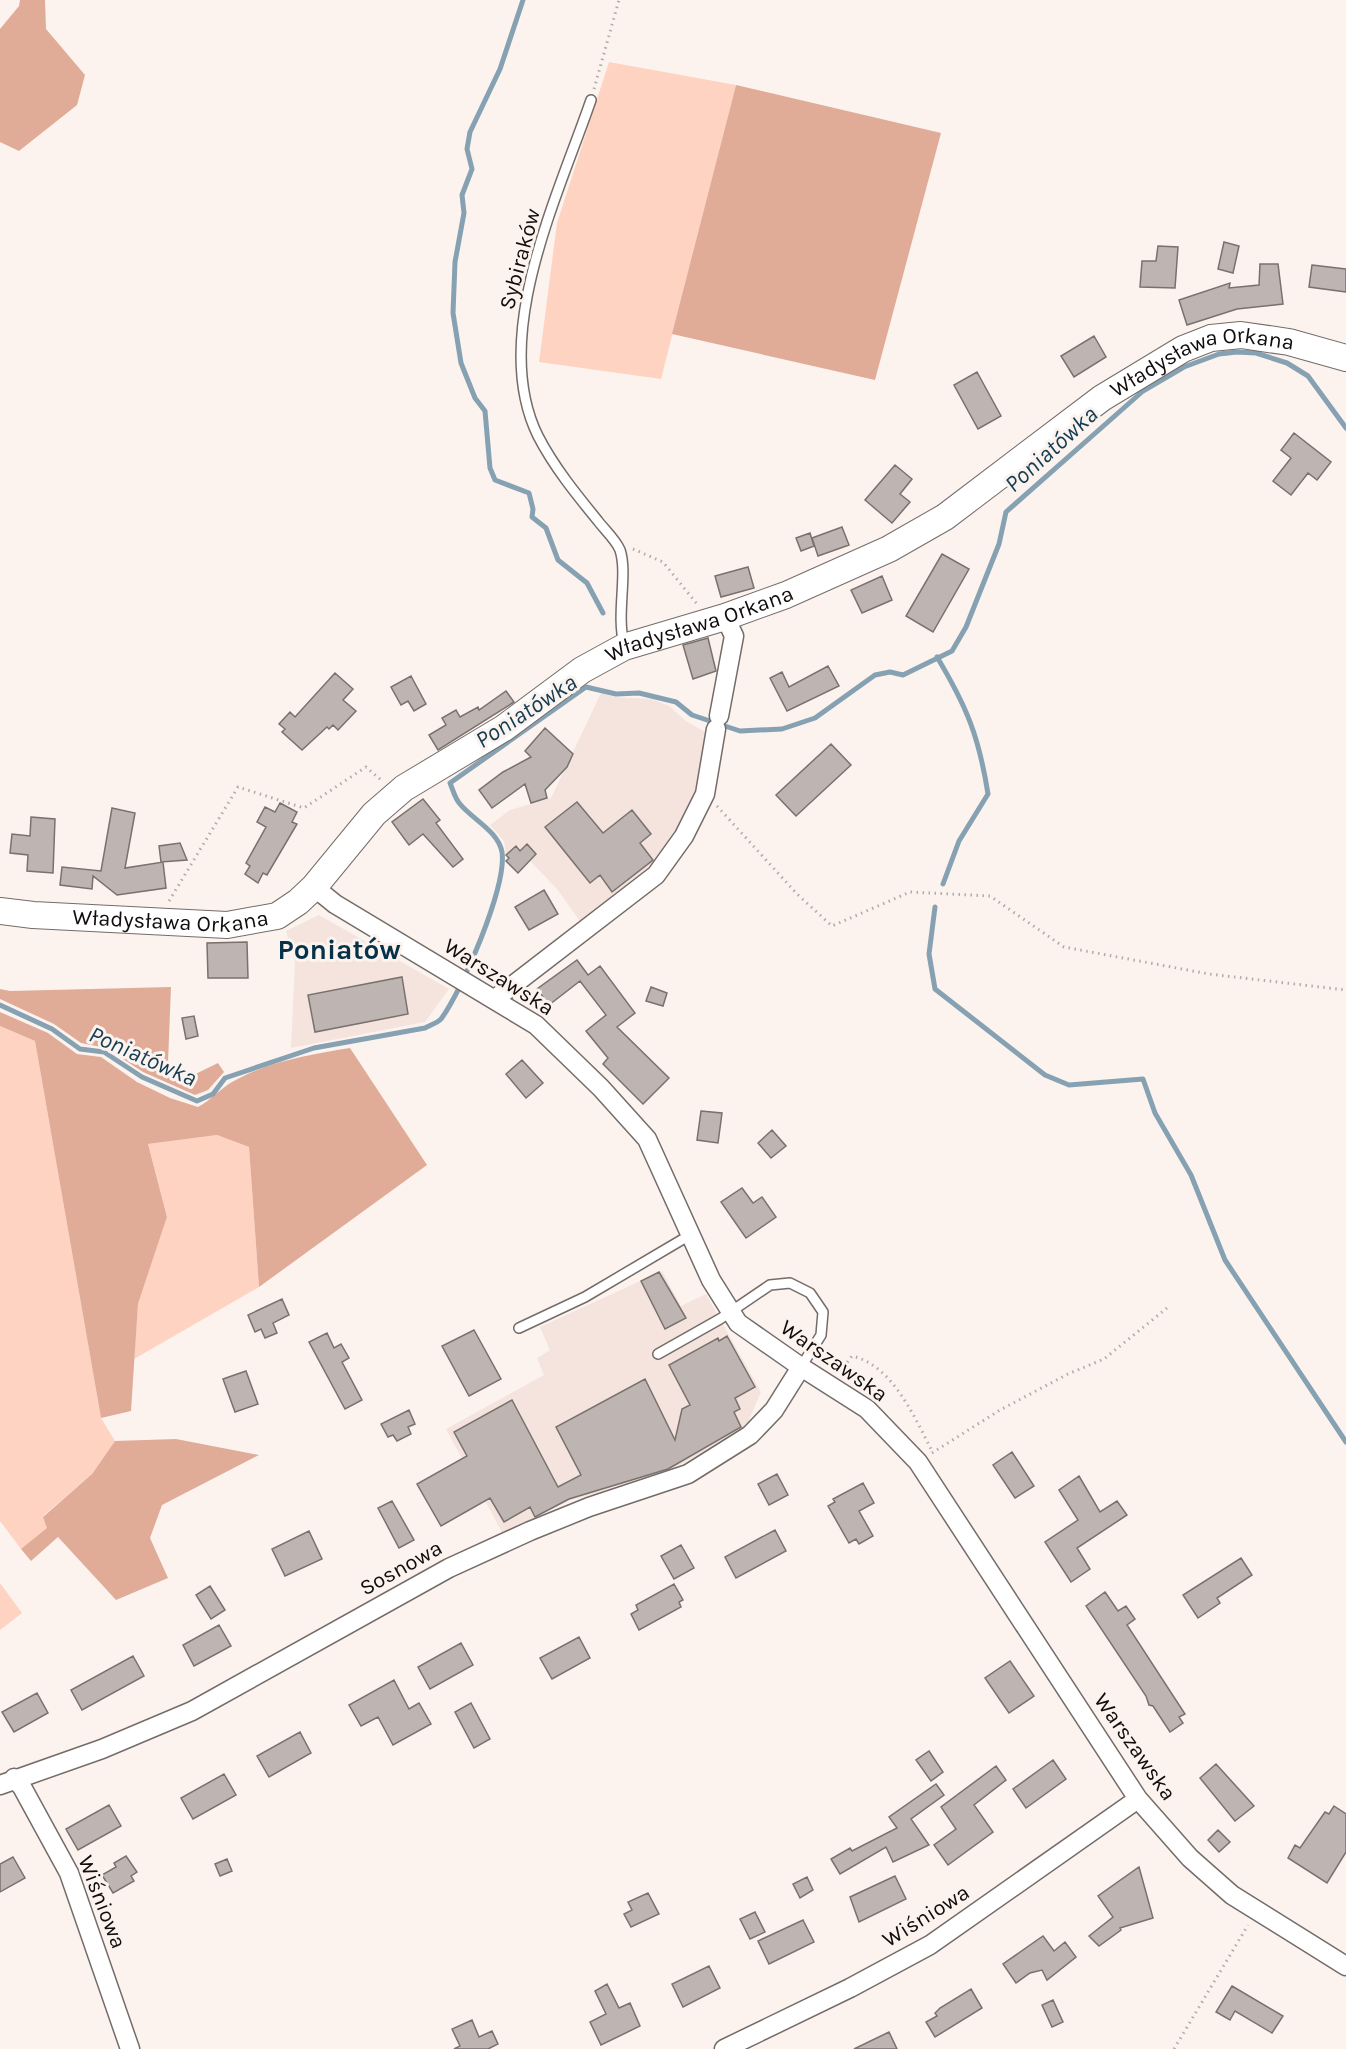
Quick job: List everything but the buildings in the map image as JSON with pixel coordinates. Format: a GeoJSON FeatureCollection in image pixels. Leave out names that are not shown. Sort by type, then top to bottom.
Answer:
{"type":"FeatureCollection","features":[{"type":"Feature","properties":{"kind":"street","name":"Władysława Orkana"},"geometry":{"type":"LineString","coordinates":[[0,911],[33,915],[234,924],[277,916],[298,902],[314,886],[374,814],[404,788],[504,728],[582,670],[624,647],[786,596],[889,549],[945,517],[1102,398],[1183,349],[1211,338],[1241,335],[1289,342],[1346,358]]}},
{"type":"Feature","properties":{"kind":"street"},"geometry":{"type":"LineString","coordinates":[[495,999],[656,874],[684,836],[705,794],[734,636],[718,619]]}},
{"type":"Feature","properties":{"kind":"street","name":"Warszawska"},"geometry":{"type":"LineString","coordinates":[[314,886],[335,904],[536,1025],[601,1088],[647,1139],[711,1280],[738,1323],[867,1409],[925,1457],[1138,1799],[1190,1858],[1232,1895],[1346,1966]]}},
{"type":"Feature","properties":{"kind":"street","name":"Sosnowa"},"geometry":{"type":"LineString","coordinates":[[0,1799],[12,1783],[102,1749],[192,1711],[449,1568],[589,1507],[688,1474],[724,1454],[750,1435],[774,1410],[801,1367]]}},
{"type":"Feature","properties":{"kind":"street","name":"Wiśniowa"},"geometry":{"type":"LineString","coordinates":[[12,1783],[69,1873],[130,2049]]}},
{"type":"Feature","properties":{"kind":"street","name":"Wiśniowa"},"geometry":{"type":"LineString","coordinates":[[724,2049],[930,1946],[1138,1799]]}},
{"type":"Feature","properties":{"kind":"lane","name":"Sybiraków"},"geometry":{"type":"LineString","coordinates":[[591,100],[527,289],[519,344],[524,392],[537,434],[557,470],[620,549]]}},
{"type":"Feature","properties":{"kind":"lane"},"geometry":{"type":"LineString","coordinates":[[620,549],[619,626],[624,647]]}},
{"type":"Feature","properties":{"kind":"lane"},"geometry":{"type":"LineString","coordinates":[[519,1328],[585,1297],[690,1235]]}},
{"type":"Feature","properties":{"kind":"lane"},"geometry":{"type":"LineString","coordinates":[[658,1354],[731,1312],[770,1285],[790,1283],[810,1293],[823,1312],[821,1335],[801,1367]]}},
{"type":"Feature","properties":{"kind":"path"},"geometry":{"type":"LineString","coordinates":[[591,100],[619,0]]}},
{"type":"Feature","properties":{"kind":"path"},"geometry":{"type":"LineString","coordinates":[[620,549],[638,549],[663,562],[718,619]]}},
{"type":"Feature","properties":{"kind":"path"},"geometry":{"type":"LineString","coordinates":[[168,903],[238,787],[304,808],[366,767],[389,787]]}},
{"type":"Feature","properties":{"kind":"path"},"geometry":{"type":"LineString","coordinates":[[705,794],[797,894],[832,926],[910,892],[990,896],[1064,947],[1209,974],[1346,990]]}},
{"type":"Feature","properties":{"kind":"path"},"geometry":{"type":"LineString","coordinates":[[829,1385],[852,1356],[863,1358],[886,1378],[911,1408],[925,1457],[1000,1410],[1068,1374],[1104,1359],[1167,1308]]}},
{"type":"Feature","properties":{"kind":"path"},"geometry":{"type":"LineString","coordinates":[[1174,2049],[1257,1911]]}},
{"type":"Feature","properties":{"kind":"shaded area"},"geometry":{"type":"Polygon","coordinates":[[[20,0],[45,0],[46,29],[85,75],[77,105],[19,151],[0,142],[0,29],[19,6],[20,0]]]}},
{"type":"Feature","properties":{"kind":"shaded area"},"geometry":{"type":"Polygon","coordinates":[[[609,62],[736,85],[661,379],[539,362],[557,223],[609,62]]]}},
{"type":"Feature","properties":{"kind":"shaded area"},"geometry":{"type":"Polygon","coordinates":[[[736,85],[941,133],[875,380],[672,334],[736,85]]]}},
{"type":"Feature","properties":{"kind":"shaded area"},"geometry":{"type":"Polygon","coordinates":[[[601,693],[615,697],[652,699],[669,706],[686,721],[707,733],[700,785],[682,828],[650,869],[582,924],[557,889],[516,846],[506,855],[504,841],[490,825],[510,810],[551,798],[601,693]]]}},
{"type":"Feature","properties":{"kind":"shaded area"},"geometry":{"type":"Polygon","coordinates":[[[319,915],[449,989],[425,1022],[291,1048],[295,963],[286,931],[319,915]]]}},
{"type":"Feature","properties":{"kind":"shaded area"},"geometry":{"type":"Polygon","coordinates":[[[171,987],[168,1063],[181,1081],[218,1063],[224,1072],[208,1090],[195,1095],[143,1072],[106,1048],[81,1043],[54,1024],[0,999],[0,989],[10,991],[171,987]]]}},
{"type":"Feature","properties":{"kind":"shaded area"},"geometry":{"type":"Polygon","coordinates":[[[0,1012],[48,1033],[77,1054],[101,1057],[137,1082],[170,1098],[198,1107],[232,1082],[259,1069],[305,1056],[350,1048],[427,1165],[259,1287],[249,1147],[217,1135],[148,1144],[167,1217],[138,1304],[131,1411],[101,1418],[35,1041],[0,1026],[0,1012]]]}},
{"type":"Feature","properties":{"kind":"shaded area"},"geometry":{"type":"Polygon","coordinates":[[[0,1026],[35,1041],[101,1418],[115,1441],[92,1474],[43,1516],[48,1528],[21,1549],[0,1521],[0,1026]]]}},
{"type":"Feature","properties":{"kind":"shaded area"},"geometry":{"type":"Polygon","coordinates":[[[217,1135],[249,1147],[259,1287],[134,1359],[138,1304],[167,1217],[148,1144],[217,1135]]]}},
{"type":"Feature","properties":{"kind":"shaded area"},"geometry":{"type":"Polygon","coordinates":[[[662,1271],[681,1306],[706,1294],[761,1392],[745,1429],[652,1480],[570,1500],[503,1534],[446,1429],[544,1375],[537,1358],[550,1350],[540,1327],[662,1271]]]}},
{"type":"Feature","properties":{"kind":"shaded area"},"geometry":{"type":"Polygon","coordinates":[[[176,1439],[259,1455],[162,1505],[150,1538],[168,1578],[116,1600],[58,1537],[31,1561],[21,1549],[47,1528],[43,1517],[92,1474],[115,1441],[176,1439]]]}},
{"type":"Feature","properties":{"kind":"shaded area"},"geometry":{"type":"Polygon","coordinates":[[[0,1583],[22,1613],[0,1630],[0,1583]]]}},
{"type":"Feature","properties":{"kind":"waterway"},"geometry":{"type":"LineString","coordinates":[[523,0],[500,69],[470,132],[467,149],[472,169],[462,195],[464,213],[455,262],[453,313],[461,363],[475,398],[485,411],[490,468],[495,480],[529,493],[533,509],[532,517],[546,528],[558,560],[587,583],[603,613]]}},
{"type":"Feature","properties":{"kind":"waterway","name":"Poniatówka"},"geometry":{"type":"LineString","coordinates":[[0,1005],[52,1029],[80,1049],[104,1052],[142,1077],[197,1101],[213,1094],[225,1078],[314,1048],[425,1028],[441,1019],[460,986],[481,938],[498,888],[502,868],[500,845],[490,832],[458,802],[450,783],[586,687],[616,694],[639,693],[676,702],[692,715],[740,731],[782,729],[815,718],[875,675],[890,672],[903,675],[952,651],[966,627],[999,544],[1006,512],[1143,391],[1184,367],[1219,354],[1256,353],[1287,363],[1308,376],[1346,428]]}},
{"type":"Feature","properties":{"kind":"waterway"},"geometry":{"type":"LineString","coordinates":[[937,657],[964,707],[976,739],[988,794],[959,841],[943,884]]}},
{"type":"Feature","properties":{"kind":"waterway"},"geometry":{"type":"LineString","coordinates":[[935,907],[929,954],[935,989],[1045,1075],[1069,1085],[1143,1079],[1155,1113],[1191,1175],[1225,1260],[1346,1442]]}},
{"type":"Feature","properties":{"kind":"district","name":"Poniatów"},"geometry":{"type":"Point","coordinates":[339,949]}}]}
